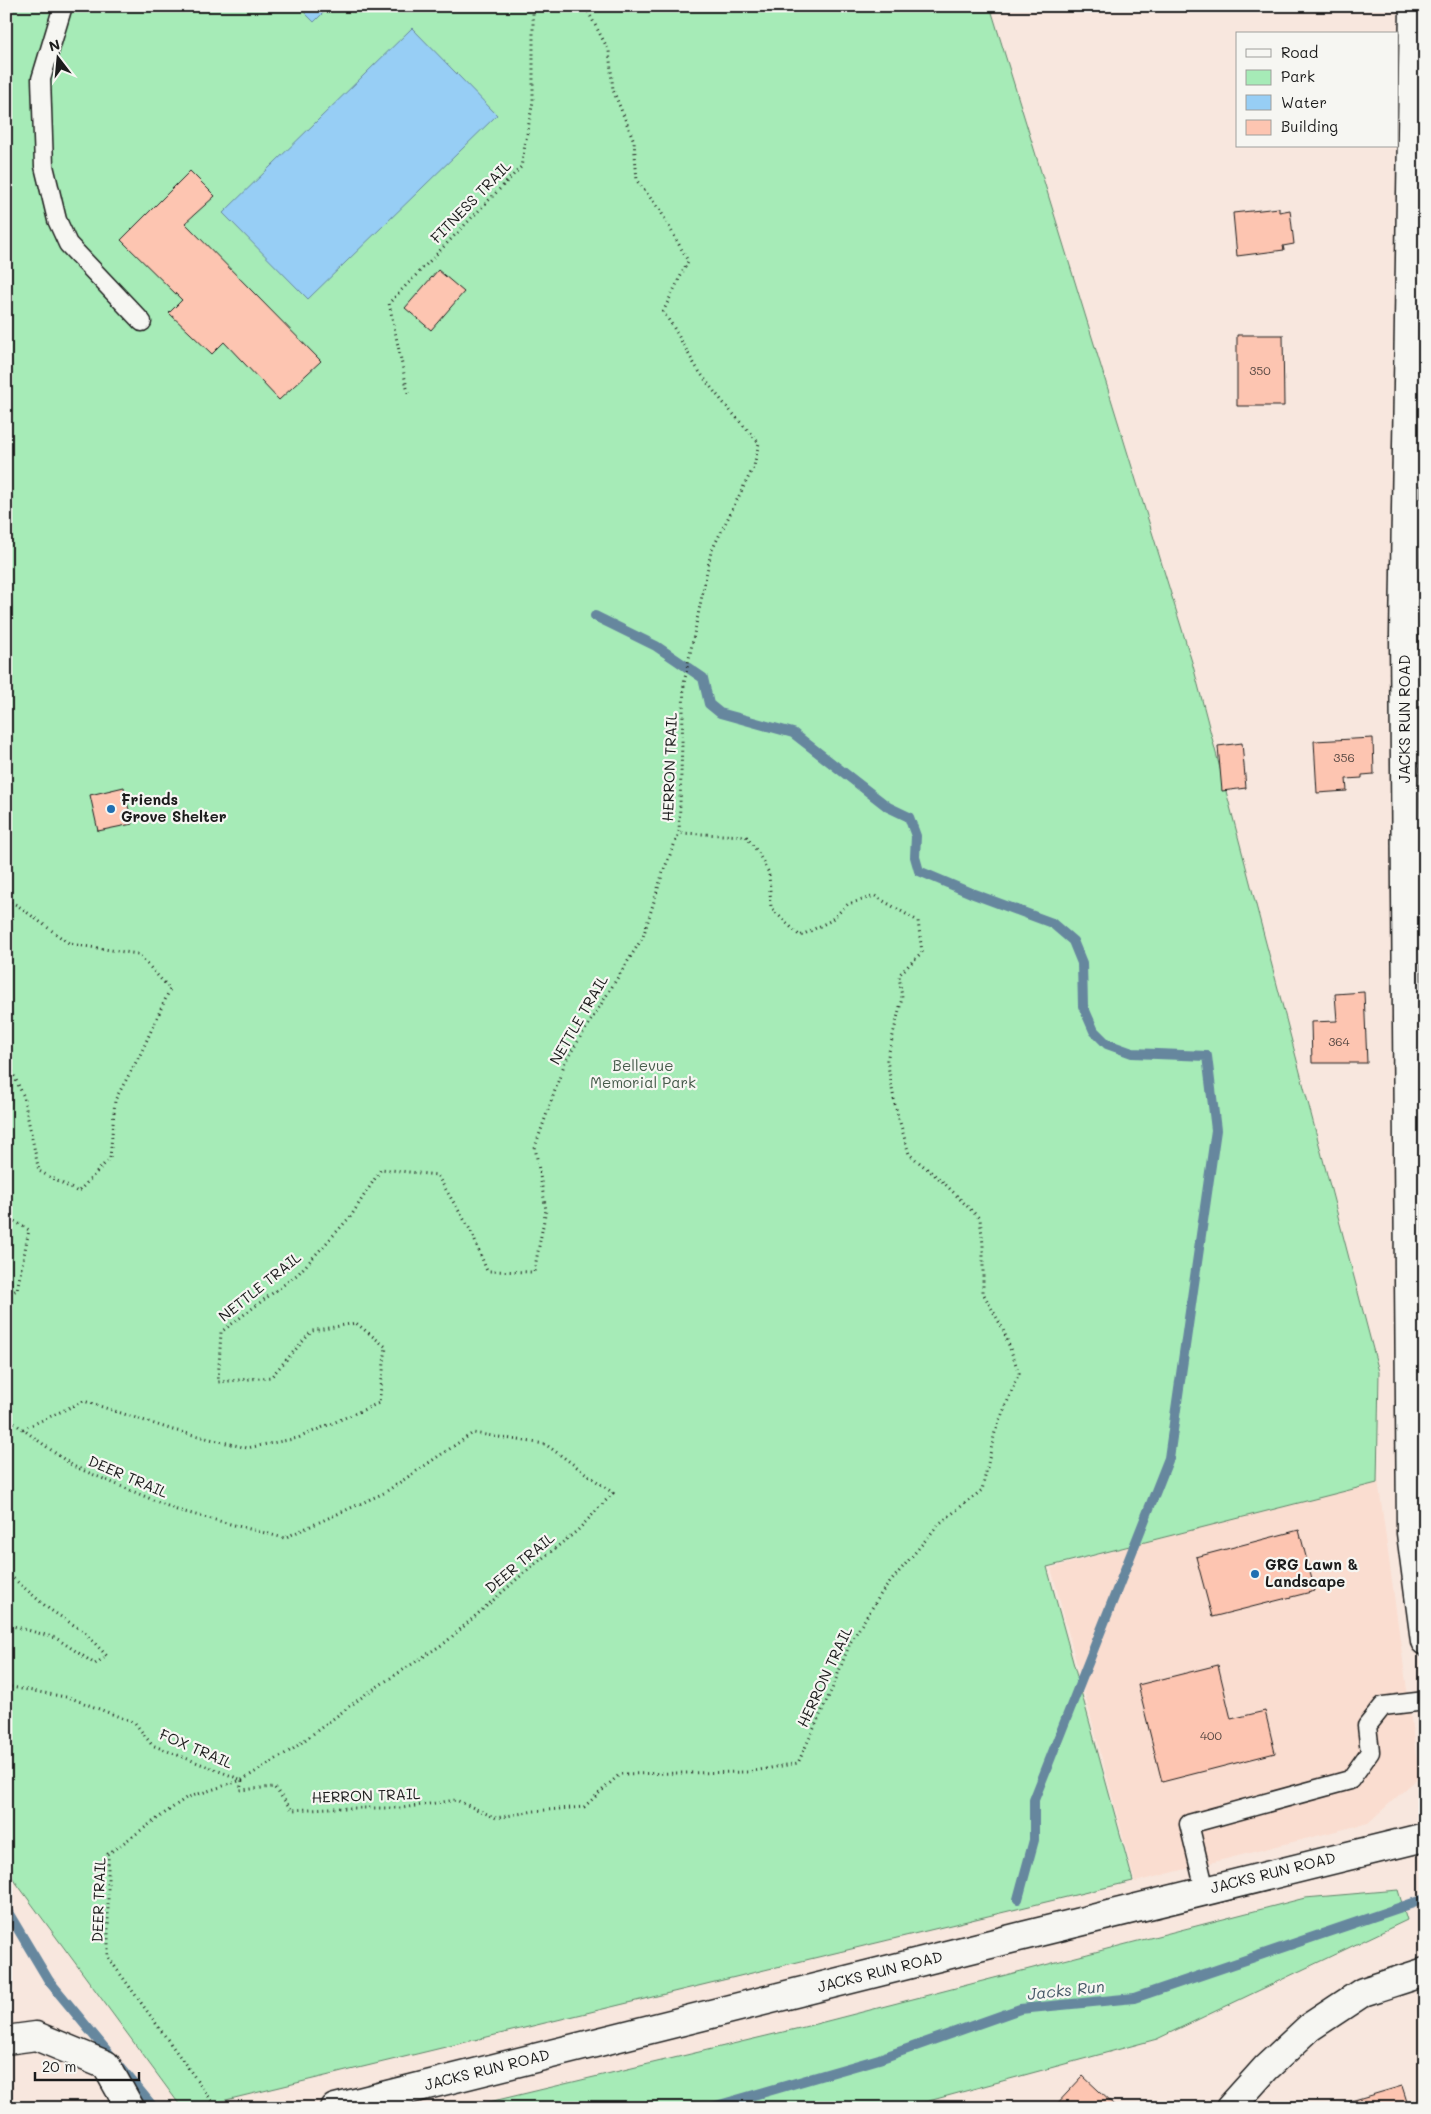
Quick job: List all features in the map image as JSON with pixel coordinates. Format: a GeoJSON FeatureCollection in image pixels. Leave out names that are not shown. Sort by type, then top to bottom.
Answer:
{"type":"FeatureCollection","features":[{"type":"Feature","properties":{"kind":"street","name":"JACKS RUN ROAD"},"geometry":{"type":"LineString","coordinates":[[1414,6],[1404,634],[1411,1533],[1425,1641]]}},
{"type":"Feature","properties":{"kind":"street","name":"JACKS RUN ROAD"},"geometry":{"type":"LineString","coordinates":[[335,2108],[1205,1890],[1425,1837]]}},
{"type":"Feature","properties":{"kind":"street"},"geometry":{"type":"LineString","coordinates":[[1230,2108],[1266,2068],[1310,2027],[1363,1992],[1425,1972]]}},
{"type":"Feature","properties":{"kind":"street"},"geometry":{"type":"LineString","coordinates":[[6,2040],[36,2036],[106,2065],[130,2108]]}},
{"type":"Feature","properties":{"kind":"lane"},"geometry":{"type":"LineString","coordinates":[[63,6],[41,79],[44,166],[57,220],[68,244],[142,322]]}},
{"type":"Feature","properties":{"kind":"lane"},"geometry":{"type":"LineString","coordinates":[[1205,1890],[1189,1824],[1350,1780],[1370,1752],[1367,1726],[1383,1706],[1425,1701]]}},
{"type":"Feature","properties":{"kind":"path","name":"FITNESS TRAIL"},"geometry":{"type":"LineString","coordinates":[[408,393],[389,303],[521,167],[533,101],[534,6]]}},
{"type":"Feature","properties":{"kind":"path","name":"HERRON TRAIL"},"geometry":{"type":"LineString","coordinates":[[242,1780],[240,1790],[274,1787],[292,1810],[402,1808],[456,1800],[496,1818],[534,1811],[584,1807],[620,1774],[748,1772],[798,1763],[850,1643],[882,1592],[939,1524],[982,1490],[995,1432],[1019,1373],[1003,1329],[983,1293],[983,1244],[980,1219],[942,1181],[909,1154],[895,1105],[888,1060],[902,998],[899,975],[922,952],[918,921],[875,896],[848,904],[830,921],[800,936],[771,908],[769,873],[746,836],[679,833],[684,683],[711,552],[754,466],[759,443],[727,407],[696,365],[676,329],[663,312],[688,261],[660,210],[637,181],[634,141],[613,90],[609,51],[585,6]]}},
{"type":"Feature","properties":{"kind":"path","name":"NETTLE TRAIL"},"geometry":{"type":"LineString","coordinates":[[23,1429],[84,1401],[173,1430],[247,1448],[298,1438],[379,1403],[386,1347],[356,1323],[312,1331],[271,1377],[218,1382],[221,1332],[298,1274],[351,1216],[381,1169],[437,1175],[471,1231],[487,1271],[534,1272],[546,1210],[535,1147],[565,1062],[643,936],[679,833]]}},
{"type":"Feature","properties":{"kind":"path"},"geometry":{"type":"LineString","coordinates":[[6,900],[17,905],[70,944],[138,954],[170,988],[141,1053],[115,1100],[110,1158],[78,1192],[40,1171],[23,1095],[6,1060]]}},
{"type":"Feature","properties":{"kind":"path"},"geometry":{"type":"LineString","coordinates":[[6,1216],[29,1230],[17,1290],[6,1296]]}},
{"type":"Feature","properties":{"kind":"path","name":"DEER TRAIL"},"geometry":{"type":"LineString","coordinates":[[6,1416],[73,1466],[177,1510],[284,1538],[384,1493],[473,1433],[545,1444],[613,1493],[577,1531],[525,1572],[446,1642],[366,1694],[293,1750],[242,1780],[186,1798],[108,1854],[108,1957],[216,2108]]}},
{"type":"Feature","properties":{"kind":"path"},"geometry":{"type":"LineString","coordinates":[[6,1572],[49,1609],[83,1631],[107,1656],[95,1664],[56,1638],[6,1624]]}},
{"type":"Feature","properties":{"kind":"path","name":"FOX TRAIL"},"geometry":{"type":"LineString","coordinates":[[6,1686],[71,1698],[135,1723],[152,1745],[242,1780]]}},
{"type":"Feature","properties":{"kind":"shaded area"},"geometry":{"type":"Polygon","coordinates":[[[1376,1465],[1419,1777],[1368,1823],[1135,1882],[1051,1568],[1375,1480],[1376,1465]]]}},
{"type":"Feature","properties":{"kind":"green space","name":"Bellevue Memorial Park"},"geometry":{"type":"Polygon","coordinates":[[[6,6],[990,6],[1192,662],[1379,1372],[1377,1483],[1047,1567],[1133,1881],[193,2108],[182,2108],[6,1869],[6,6]]]}},
{"type":"Feature","properties":{"kind":"green space"},"geometry":{"type":"Polygon","coordinates":[[[1398,1890],[1407,1920],[1157,2039],[903,2108],[464,2108],[804,2027],[1305,1898],[1398,1890]]]}},
{"type":"Feature","properties":{"kind":"water"},"geometry":{"type":"Polygon","coordinates":[[[298,6],[330,6],[314,22],[298,6]]]}},
{"type":"Feature","properties":{"kind":"water"},"geometry":{"type":"Polygon","coordinates":[[[412,28],[497,115],[308,299],[223,213],[412,28]]]}},
{"type":"Feature","properties":{"kind":"building"},"geometry":{"type":"Polygon","coordinates":[[[190,171],[215,196],[185,223],[321,361],[279,400],[224,342],[212,354],[169,313],[182,300],[121,240],[190,171]]]}},
{"type":"Feature","properties":{"kind":"building"},"geometry":{"type":"Polygon","coordinates":[[[1279,208],[1279,212],[1290,210],[1294,244],[1283,246],[1284,250],[1237,256],[1233,213],[1279,208]]]}},
{"type":"Feature","properties":{"kind":"building"},"geometry":{"type":"Polygon","coordinates":[[[438,270],[464,292],[431,330],[405,308],[438,270]]]}},
{"type":"Feature","properties":{"kind":"building"},"geometry":{"type":"Polygon","coordinates":[[[1237,335],[1283,335],[1284,406],[1237,406],[1237,335]]]}},
{"type":"Feature","properties":{"kind":"building"},"geometry":{"type":"Polygon","coordinates":[[[1373,738],[1374,774],[1362,775],[1362,778],[1346,779],[1347,791],[1317,793],[1314,741],[1373,738]]]}},
{"type":"Feature","properties":{"kind":"building"},"geometry":{"type":"Polygon","coordinates":[[[1242,743],[1246,788],[1222,791],[1218,746],[1242,743]]]}},
{"type":"Feature","properties":{"kind":"building","name":"Friends Grove Shelter"},"geometry":{"type":"Polygon","coordinates":[[[124,787],[132,824],[98,831],[90,795],[124,787]]]}},
{"type":"Feature","properties":{"kind":"building"},"geometry":{"type":"Polygon","coordinates":[[[1364,992],[1367,1063],[1312,1063],[1311,1022],[1337,1021],[1335,994],[1364,992]]]}},
{"type":"Feature","properties":{"kind":"building","name":"GRG Lawn & Landscape"},"geometry":{"type":"Polygon","coordinates":[[[1299,1530],[1315,1591],[1212,1617],[1196,1557],[1299,1530]]]}},
{"type":"Feature","properties":{"kind":"building"},"geometry":{"type":"Polygon","coordinates":[[[1218,1665],[1231,1719],[1265,1711],[1275,1753],[1162,1782],[1138,1685],[1218,1665]]]}},
{"type":"Feature","properties":{"kind":"building"},"geometry":{"type":"Polygon","coordinates":[[[1083,2076],[1114,2105],[1111,2108],[1053,2108],[1083,2076]]]}},
{"type":"Feature","properties":{"kind":"building"},"geometry":{"type":"Polygon","coordinates":[[[1402,2086],[1409,2108],[1335,2108],[1334,2106],[1402,2086]]]}},
{"type":"Feature","properties":{"kind":"waterway"},"geometry":{"type":"LineString","coordinates":[[595,616],[656,646],[703,678],[709,704],[720,713],[793,733],[888,807],[909,817],[916,836],[915,857],[919,871],[971,893],[1052,923],[1073,941],[1082,963],[1083,1006],[1094,1031],[1107,1044],[1132,1053],[1207,1056],[1216,1130],[1169,1458],[1034,1800],[1034,1840],[1018,1899]]}},
{"type":"Feature","properties":{"kind":"waterway","name":"Jacks Run"},"geometry":{"type":"LineString","coordinates":[[709,2108],[879,2059],[1020,2009],[1134,1998],[1425,1899]]}},
{"type":"Feature","properties":{"kind":"waterway"},"geometry":{"type":"LineString","coordinates":[[6,1909],[49,1981],[154,2108]]}},
{"type":"Feature","properties":{"kind":"place","name":"Friends Grove Shelter"},"geometry":{"type":"Point","coordinates":[111,809]}},
{"type":"Feature","properties":{"kind":"place","name":"GRG Lawn & Landscape"},"geometry":{"type":"Point","coordinates":[1255,1574]}}]}
